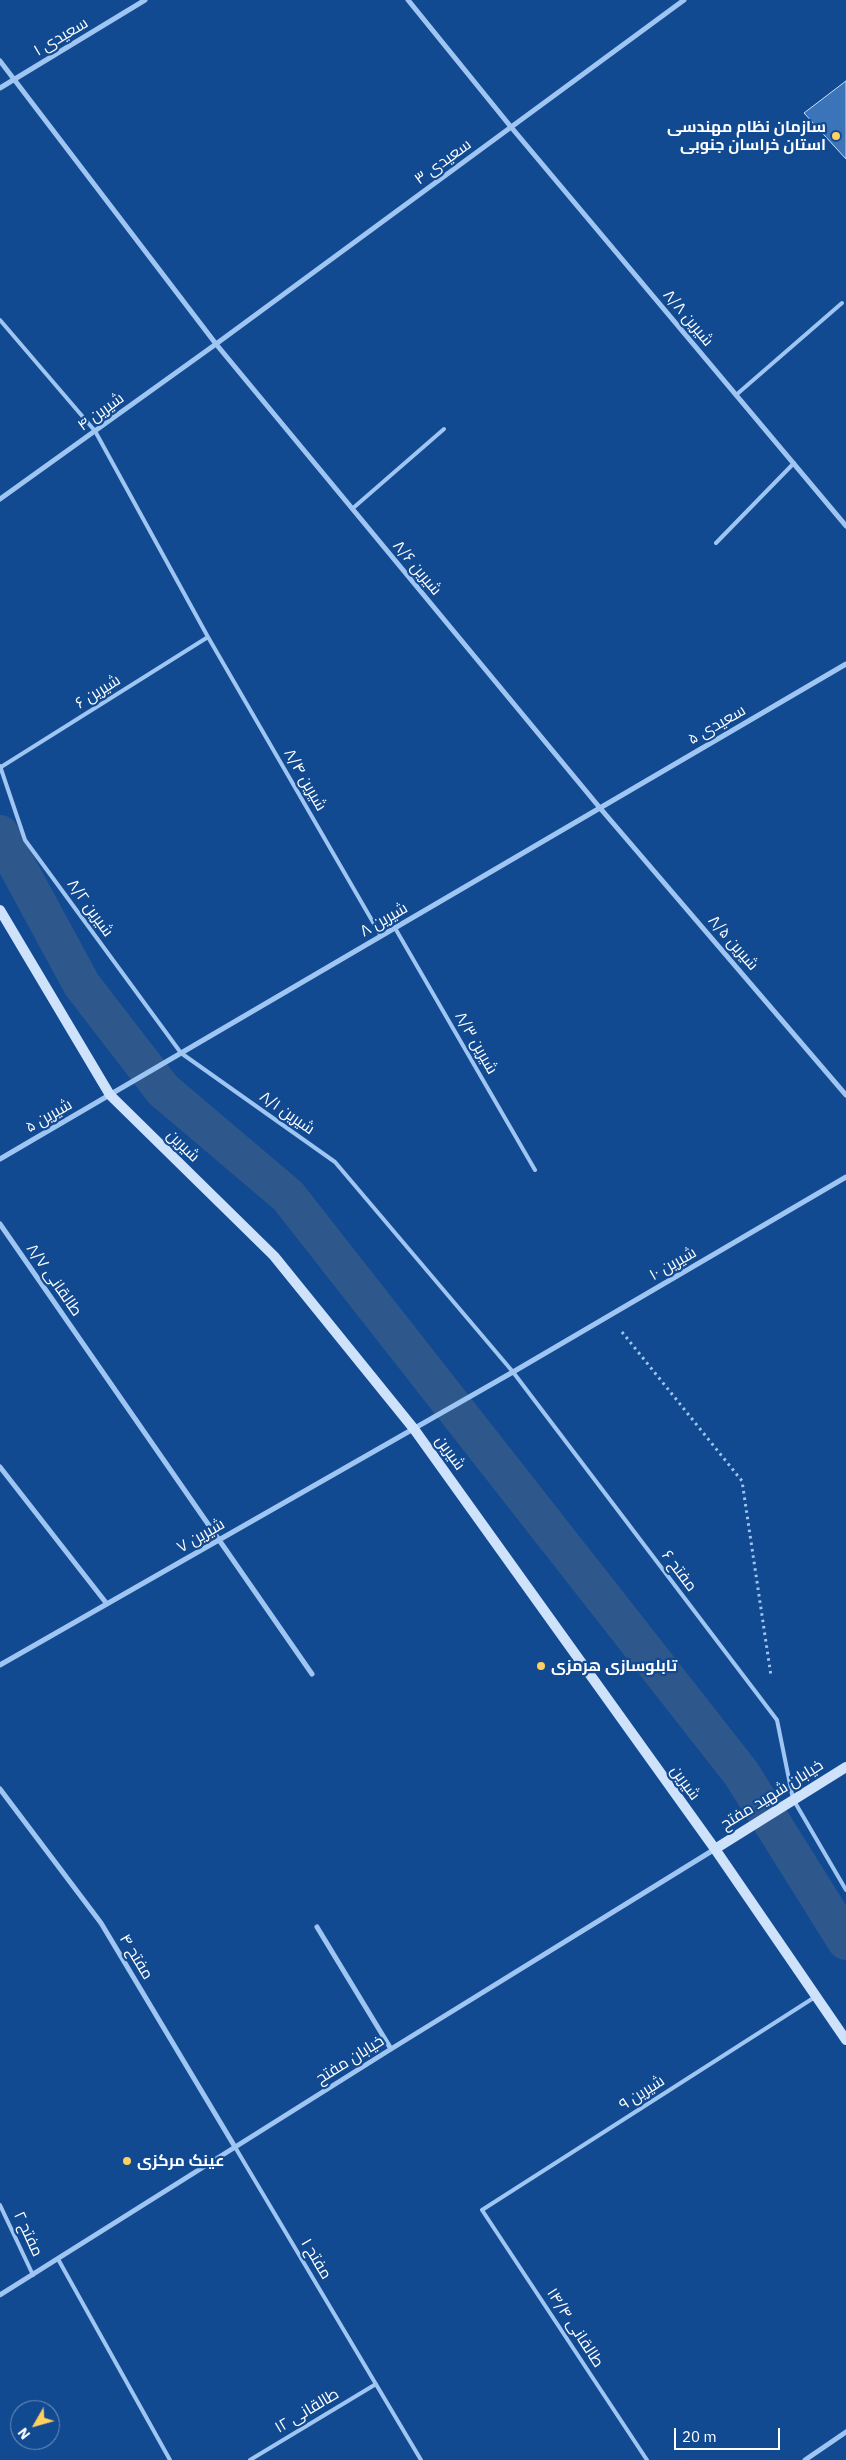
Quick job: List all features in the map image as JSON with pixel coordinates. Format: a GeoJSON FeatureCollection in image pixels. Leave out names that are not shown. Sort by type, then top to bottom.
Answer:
{"type":"FeatureCollection","features":[{"type":"Feature","properties":{"kind":"street","name":"سعیدی ۱"},"geometry":{"type":"LineString","coordinates":[[0,88],[145,0]]}},
{"type":"Feature","properties":{"kind":"street","name":"شیرین ۸/۸"},"geometry":{"type":"LineString","coordinates":[[408,0],[846,526]]}},
{"type":"Feature","properties":{"kind":"street","name":"سعیدی ۳"},"geometry":{"type":"LineString","coordinates":[[216,344],[684,0]]}},
{"type":"Feature","properties":{"kind":"street","name":"شیرین ۸/۶"},"geometry":{"type":"LineString","coordinates":[[0,61],[216,344],[600,808]]}},
{"type":"Feature","properties":{"kind":"street","name":"شیرین ۴"},"geometry":{"type":"LineString","coordinates":[[0,499],[216,344]]}},
{"type":"Feature","properties":{"kind":"street","name":"سعیدی ۵"},"geometry":{"type":"LineString","coordinates":[[600,808],[846,664]]}},
{"type":"Feature","properties":{"kind":"street","name":"شیرین ۸"},"geometry":{"type":"LineString","coordinates":[[110,1095],[600,808]]}},
{"type":"Feature","properties":{"kind":"street","name":"شیرین ۸/۵"},"geometry":{"type":"LineString","coordinates":[[600,808],[846,1095]]}},
{"type":"Feature","properties":{"kind":"street","name":"شیرین"},"geometry":{"type":"LineString","coordinates":[[0,910],[110,1095],[274,1256],[414,1429],[714,1849],[846,2040]]}},
{"type":"Feature","properties":{"kind":"street","name":"شیرین ۵"},"geometry":{"type":"LineString","coordinates":[[0,1159],[110,1095]]}},
{"type":"Feature","properties":{"kind":"street","name":"شیرین ۱۰"},"geometry":{"type":"LineString","coordinates":[[513,1372],[846,1178]]}},
{"type":"Feature","properties":{"kind":"street","name":"طالقانی ۸/۷"},"geometry":{"type":"LineString","coordinates":[[0,1224],[312,1674]]}},
{"type":"Feature","properties":{"kind":"street","name":"شیرین ۷"},"geometry":{"type":"LineString","coordinates":[[0,1665],[513,1372]]}},
{"type":"Feature","properties":{"kind":"street"},"geometry":{"type":"LineString","coordinates":[[0,1467],[107,1604]]}},
{"type":"Feature","properties":{"kind":"street","name":"خیابان شهید مفتح"},"geometry":{"type":"LineString","coordinates":[[714,1849],[846,1767]]}},
{"type":"Feature","properties":{"kind":"street","name":"مفتح ۴"},"geometry":{"type":"LineString","coordinates":[[0,1789],[101,1923],[235,2147]]}},
{"type":"Feature","properties":{"kind":"street","name":"خیابان مفتح"},"geometry":{"type":"LineString","coordinates":[[0,2295],[714,1849]]}},
{"type":"Feature","properties":{"kind":"street"},"geometry":{"type":"LineString","coordinates":[[317,1927],[391,2049]]}},
{"type":"Feature","properties":{"kind":"street"},"geometry":{"type":"LineString","coordinates":[[805,2460],[846,2432]]}},
{"type":"Feature","properties":{"kind":"lane"},"geometry":{"type":"LineString","coordinates":[[736,395],[842,303]]}},
{"type":"Feature","properties":{"kind":"lane","name":"شیرین ۸/۴"},"geometry":{"type":"LineString","coordinates":[[0,320],[95,431],[208,637],[382,936]]}},
{"type":"Feature","properties":{"kind":"lane"},"geometry":{"type":"LineString","coordinates":[[352,509],[444,428]]}},
{"type":"Feature","properties":{"kind":"lane"},"geometry":{"type":"LineString","coordinates":[[716,543],[794,463]]}},
{"type":"Feature","properties":{"kind":"lane","name":"شیرین ۶"},"geometry":{"type":"LineString","coordinates":[[0,766],[208,637]]}},
{"type":"Feature","properties":{"kind":"lane","name":"شیرین ۸/۲"},"geometry":{"type":"LineString","coordinates":[[0,766],[25,840],[181,1053]]}},
{"type":"Feature","properties":{"kind":"lane","name":"شیرین ۸/۳"},"geometry":{"type":"LineString","coordinates":[[395,928],[535,1170]]}},
{"type":"Feature","properties":{"kind":"lane","name":"شیرین ۸/۱"},"geometry":{"type":"LineString","coordinates":[[181,1053],[335,1162],[513,1372]]}},
{"type":"Feature","properties":{"kind":"lane","name":"مفتح ۶"},"geometry":{"type":"LineString","coordinates":[[513,1372],[777,1720],[793,1799],[846,1890]]}},
{"type":"Feature","properties":{"kind":"lane","name":"شیرین ۹"},"geometry":{"type":"LineString","coordinates":[[482,2210],[815,1996]]}},
{"type":"Feature","properties":{"kind":"lane","name":"مفتح ۱"},"geometry":{"type":"LineString","coordinates":[[235,2147],[421,2460]]}},
{"type":"Feature","properties":{"kind":"lane","name":"مفتح ۲"},"geometry":{"type":"LineString","coordinates":[[0,2205],[33,2275]]}},
{"type":"Feature","properties":{"kind":"lane","name":"طالقانی ۱۴/۴"},"geometry":{"type":"LineString","coordinates":[[482,2210],[647,2460]]}},
{"type":"Feature","properties":{"kind":"lane"},"geometry":{"type":"LineString","coordinates":[[58,2259],[170,2460]]}},
{"type":"Feature","properties":{"kind":"lane","name":"طالقانی ۱۲"},"geometry":{"type":"LineString","coordinates":[[250,2460],[376,2384]]}},
{"type":"Feature","properties":{"kind":"path"},"geometry":{"type":"LineString","coordinates":[[610,1316],[742,1481],[777,1720]]}},
{"type":"Feature","properties":{"kind":"building","name":"سازمان نظام مهندسی استان خراسان جنوبی"},"geometry":{"type":"Polygon","coordinates":[[[846,81],[846,159],[804,113],[846,81]]]}},
{"type":"Feature","properties":{"kind":"waterway"},"geometry":{"type":"LineString","coordinates":[[0,834],[82,985],[163,1090],[288,1196],[741,1773],[846,1941]]}},
{"type":"Feature","properties":{"kind":"place","name":"سازمان نظام مهندسی استان خراسان جنوبی"},"geometry":{"type":"Point","coordinates":[836,136]}},
{"type":"Feature","properties":{"kind":"place","name":"تابلوسازی هرمزی"},"geometry":{"type":"Point","coordinates":[541,1666]}},
{"type":"Feature","properties":{"kind":"place","name":"عینک مرکزی"},"geometry":{"type":"Point","coordinates":[127,2161]}}]}
